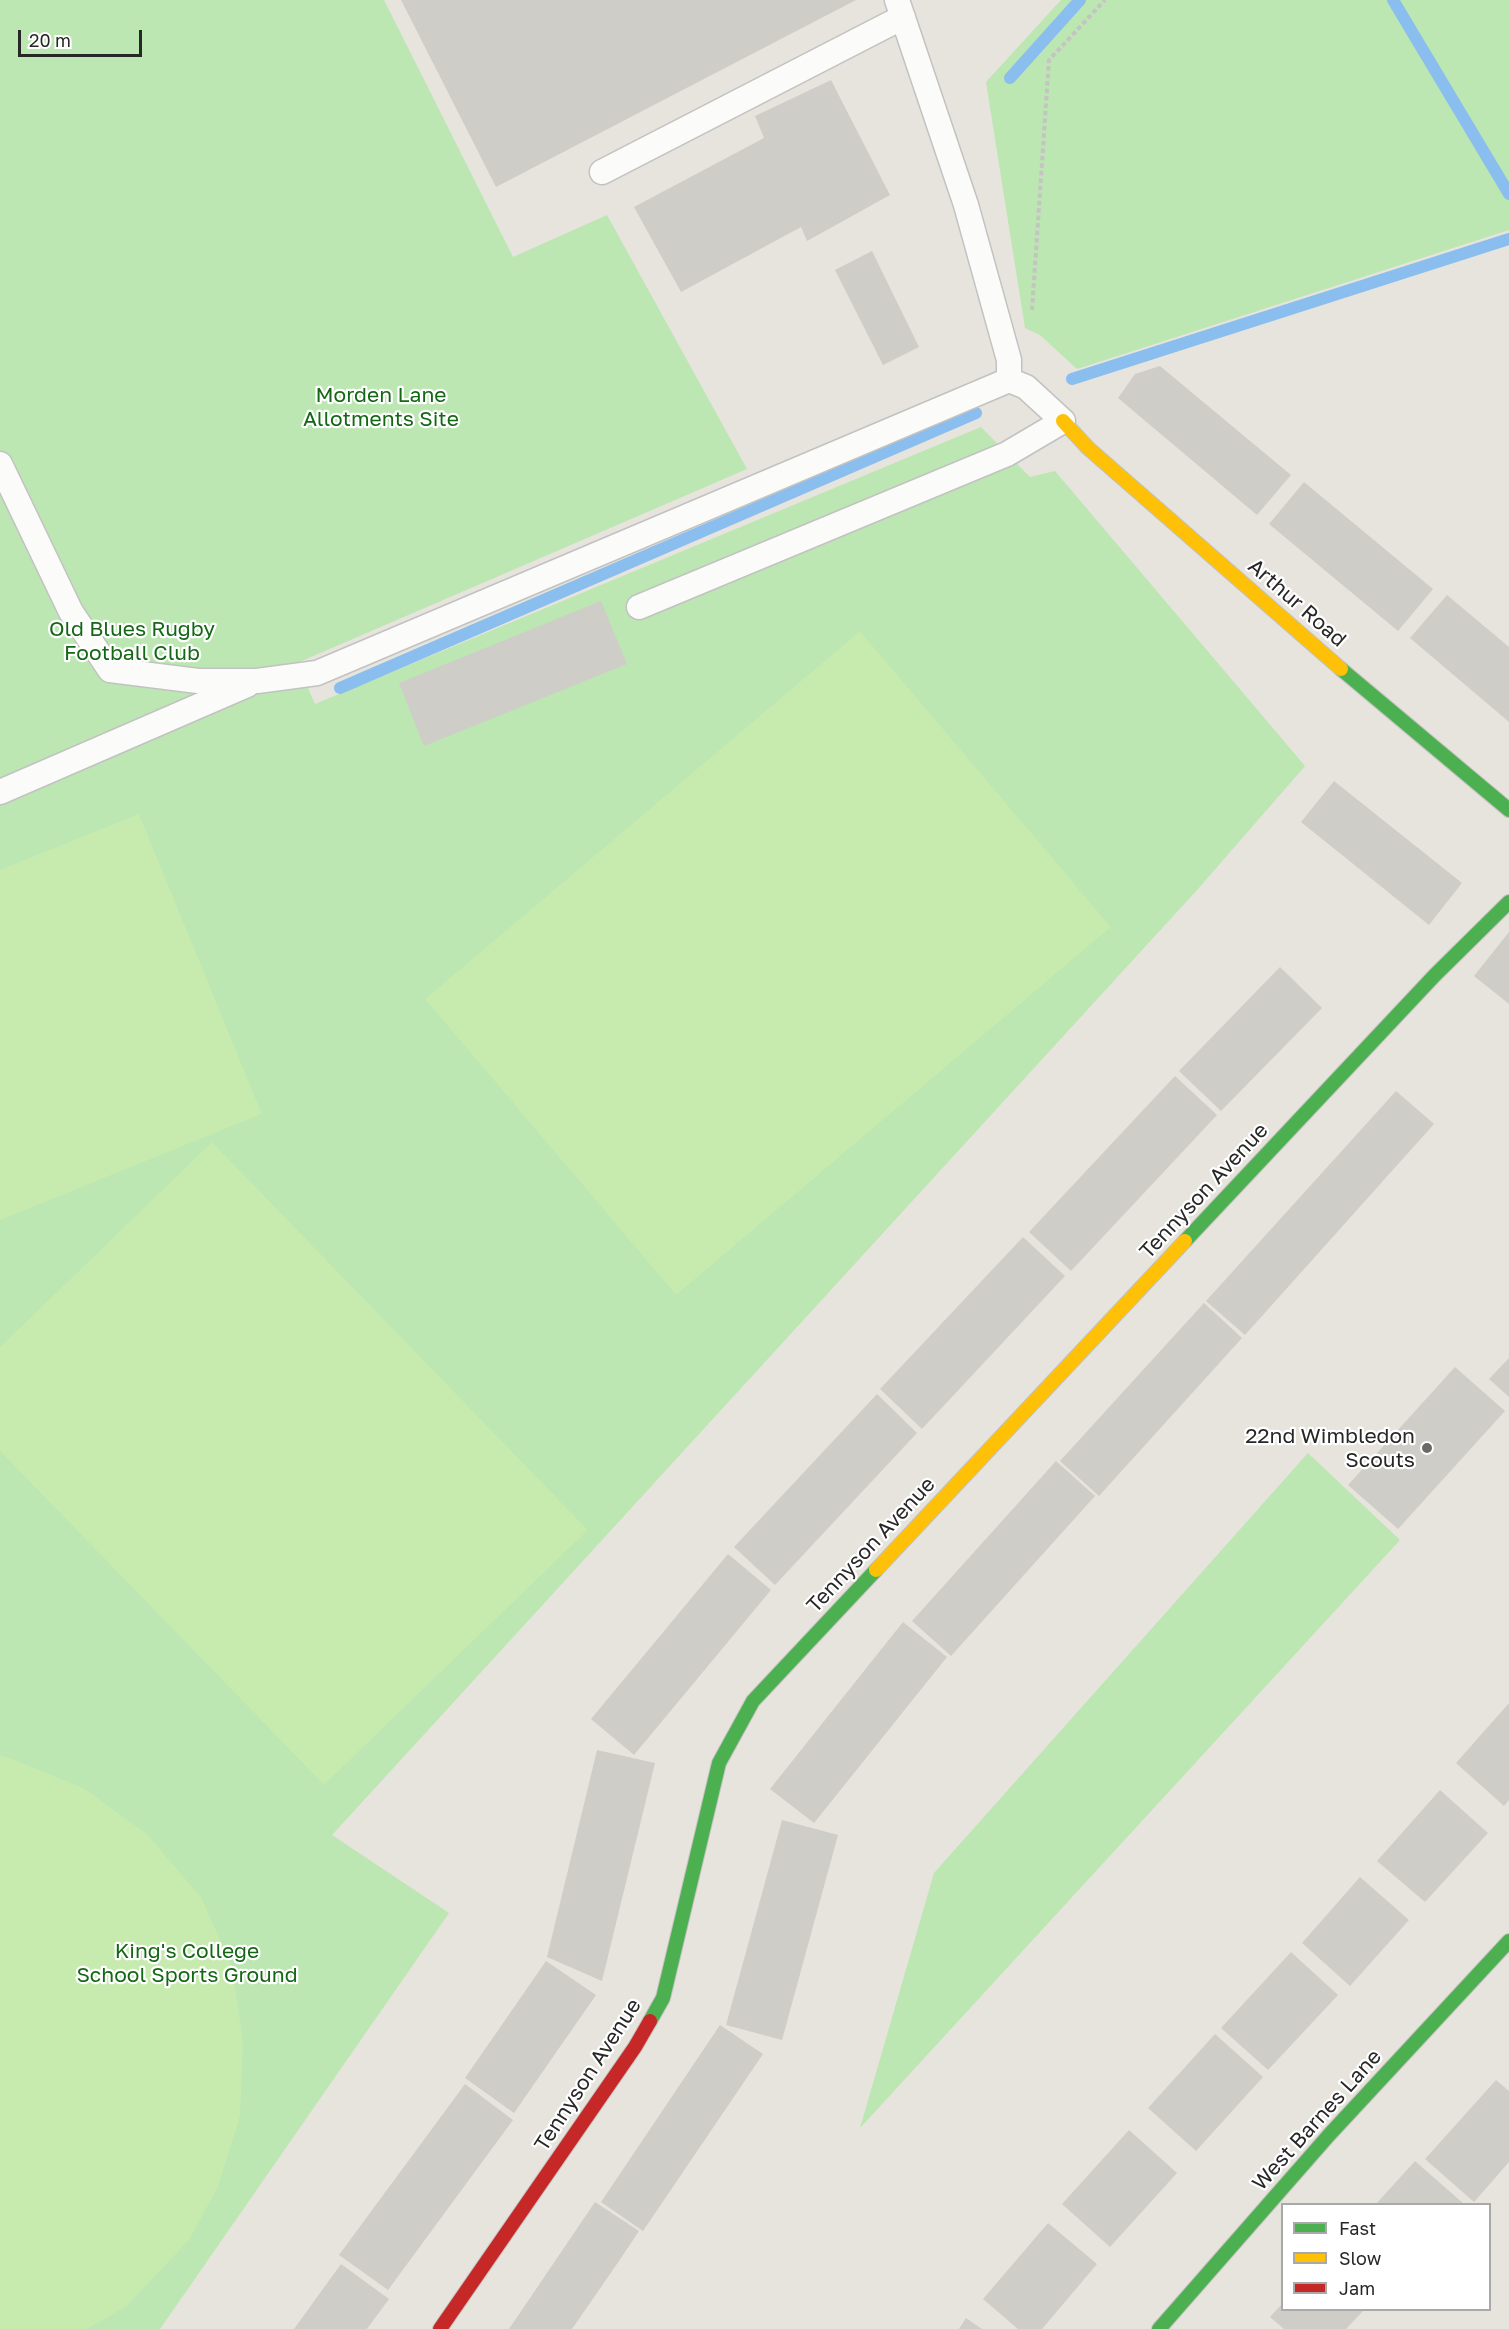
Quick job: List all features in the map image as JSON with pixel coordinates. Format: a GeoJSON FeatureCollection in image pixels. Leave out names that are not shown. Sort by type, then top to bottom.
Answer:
{"type":"FeatureCollection","features":[{"type":"Feature","properties":{"kind":"street","name":"Arthur Road"},"geometry":{"type":"LineString","coordinates":[[1063,421],[1088,448],[1359,684],[1509,810]]}},
{"type":"Feature","properties":{"kind":"street","name":"Tennyson Avenue"},"geometry":{"type":"LineString","coordinates":[[440,2329],[635,2047],[663,1998],[720,1763],[753,1701],[1435,975],[1509,902]]}},
{"type":"Feature","properties":{"kind":"street","name":"West Barnes Lane"},"geometry":{"type":"LineString","coordinates":[[1159,2329],[1329,2135],[1509,1941]]}},
{"type":"Feature","properties":{"kind":"lane"},"geometry":{"type":"LineString","coordinates":[[602,172],[900,9],[966,205],[1009,360],[1009,380]]}},
{"type":"Feature","properties":{"kind":"lane"},"geometry":{"type":"LineString","coordinates":[[0,464],[71,612],[110,670],[198,681],[257,681],[317,673],[1009,380],[1026,387],[1063,421],[1007,454],[639,607]]}},
{"type":"Feature","properties":{"kind":"lane"},"geometry":{"type":"LineString","coordinates":[[0,792],[257,681]]}},
{"type":"Feature","properties":{"kind":"path"},"geometry":{"type":"LineString","coordinates":[[1032,316],[1049,60],[1106,0]]}},
{"type":"Feature","properties":{"kind":"green space"},"geometry":{"type":"Polygon","coordinates":[[[0,0],[384,0],[513,257],[607,215],[747,469],[297,663],[315,704],[981,427],[1030,477],[1055,471],[1305,766],[1197,890],[332,1835],[449,1913],[160,2329],[0,2329],[0,0]]]}},
{"type":"Feature","properties":{"kind":"green space"},"geometry":{"type":"Polygon","coordinates":[[[1061,0],[1509,0],[1509,230],[1077,369],[1040,335],[1025,328],[986,82],[1061,0]]]}},
{"type":"Feature","properties":{"kind":"green space"},"geometry":{"type":"Polygon","coordinates":[[[860,631],[1111,927],[676,1295],[425,999],[860,631]]]}},
{"type":"Feature","properties":{"kind":"green space"},"geometry":{"type":"Polygon","coordinates":[[[139,814],[262,1114],[0,1220],[0,870],[139,814]]]}},
{"type":"Feature","properties":{"kind":"green space"},"geometry":{"type":"Polygon","coordinates":[[[212,1142],[588,1530],[324,1785],[0,1451],[0,1347],[212,1142]]]}},
{"type":"Feature","properties":{"kind":"green space"},"geometry":{"type":"Polygon","coordinates":[[[1308,1453],[1400,1540],[860,2128],[934,1873],[1308,1453]]]}},
{"type":"Feature","properties":{"kind":"green space","name":"King's College School Sports Ground"},"geometry":{"type":"Polygon","coordinates":[[[0,1756],[85,1789],[147,1834],[201,1897],[232,1967],[243,2041],[240,2116],[218,2187],[189,2240],[127,2306],[87,2329],[0,2329],[0,1756]]]}},
{"type":"Feature","properties":{"kind":"building"},"geometry":{"type":"Polygon","coordinates":[[[401,0],[856,0],[496,187],[401,0]]]}},
{"type":"Feature","properties":{"kind":"building"},"geometry":{"type":"Polygon","coordinates":[[[831,80],[890,195],[807,241],[801,227],[681,292],[634,207],[764,138],[755,116],[831,80]]]}},
{"type":"Feature","properties":{"kind":"building"},"geometry":{"type":"Polygon","coordinates":[[[872,251],[919,347],[883,365],[835,270],[872,251]]]}},
{"type":"Feature","properties":{"kind":"building"},"geometry":{"type":"Polygon","coordinates":[[[1160,366],[1291,475],[1257,515],[1118,398],[1135,374],[1160,366]]]}},
{"type":"Feature","properties":{"kind":"building"},"geometry":{"type":"Polygon","coordinates":[[[1304,482],[1433,589],[1398,631],[1269,524],[1304,482]]]}},
{"type":"Feature","properties":{"kind":"building"},"geometry":{"type":"Polygon","coordinates":[[[1447,595],[1509,647],[1509,722],[1410,638],[1447,595]]]}},
{"type":"Feature","properties":{"kind":"building"},"geometry":{"type":"Polygon","coordinates":[[[601,601],[627,664],[424,746],[399,683],[601,601]]]}},
{"type":"Feature","properties":{"kind":"building"},"geometry":{"type":"Polygon","coordinates":[[[1334,781],[1462,883],[1429,925],[1301,822],[1334,781]]]}},
{"type":"Feature","properties":{"kind":"building"},"geometry":{"type":"Polygon","coordinates":[[[1509,932],[1509,1004],[1474,976],[1509,932]]]}},
{"type":"Feature","properties":{"kind":"building"},"geometry":{"type":"Polygon","coordinates":[[[1280,967],[1322,1008],[1221,1111],[1179,1071],[1280,967]]]}},
{"type":"Feature","properties":{"kind":"building"},"geometry":{"type":"Polygon","coordinates":[[[1175,1076],[1217,1115],[1071,1271],[1029,1232],[1175,1076]]]}},
{"type":"Feature","properties":{"kind":"building"},"geometry":{"type":"Polygon","coordinates":[[[1396,1091],[1434,1124],[1245,1335],[1206,1301],[1396,1091]]]}},
{"type":"Feature","properties":{"kind":"building"},"geometry":{"type":"Polygon","coordinates":[[[1023,1237],[1065,1276],[922,1429],[880,1389],[1023,1237]]]}},
{"type":"Feature","properties":{"kind":"building"},"geometry":{"type":"Polygon","coordinates":[[[1204,1303],[1242,1338],[1099,1496],[1060,1461],[1204,1303]]]}},
{"type":"Feature","properties":{"kind":"building"},"geometry":{"type":"Polygon","coordinates":[[[1509,1358],[1509,1397],[1489,1379],[1509,1358]]]}},
{"type":"Feature","properties":{"kind":"building","name":"22nd Wimbledon Scouts"},"geometry":{"type":"Polygon","coordinates":[[[1455,1367],[1505,1411],[1398,1529],[1348,1485],[1455,1367]]]}},
{"type":"Feature","properties":{"kind":"building"},"geometry":{"type":"Polygon","coordinates":[[[877,1394],[917,1433],[775,1585],[734,1547],[877,1394]]]}},
{"type":"Feature","properties":{"kind":"building"},"geometry":{"type":"Polygon","coordinates":[[[1056,1461],[1095,1496],[951,1656],[912,1621],[1056,1461]]]}},
{"type":"Feature","properties":{"kind":"building"},"geometry":{"type":"Polygon","coordinates":[[[728,1554],[771,1590],[634,1755],[591,1719],[728,1554]]]}},
{"type":"Feature","properties":{"kind":"building"},"geometry":{"type":"Polygon","coordinates":[[[903,1622],[947,1657],[814,1823],[770,1789],[903,1622]]]}},
{"type":"Feature","properties":{"kind":"building"},"geometry":{"type":"Polygon","coordinates":[[[1509,1703],[1509,1800],[1504,1806],[1456,1763],[1509,1703]]]}},
{"type":"Feature","properties":{"kind":"building"},"geometry":{"type":"Polygon","coordinates":[[[597,1750],[655,1763],[602,1981],[547,1957],[597,1750]]]}},
{"type":"Feature","properties":{"kind":"building"},"geometry":{"type":"Polygon","coordinates":[[[1440,1790],[1488,1833],[1425,1902],[1377,1861],[1440,1790]]]}},
{"type":"Feature","properties":{"kind":"building"},"geometry":{"type":"Polygon","coordinates":[[[782,1820],[838,1835],[782,2040],[726,2025],[782,1820]]]}},
{"type":"Feature","properties":{"kind":"building"},"geometry":{"type":"Polygon","coordinates":[[[1360,1877],[1409,1920],[1350,1986],[1302,1943],[1360,1877]]]}},
{"type":"Feature","properties":{"kind":"building"},"geometry":{"type":"Polygon","coordinates":[[[1291,1952],[1338,1995],[1268,2070],[1221,2028],[1291,1952]]]}},
{"type":"Feature","properties":{"kind":"building"},"geometry":{"type":"Polygon","coordinates":[[[546,1961],[596,1995],[514,2113],[465,2078],[546,1961]]]}},
{"type":"Feature","properties":{"kind":"building"},"geometry":{"type":"Polygon","coordinates":[[[720,2025],[763,2054],[643,2231],[601,2202],[720,2025]]]}},
{"type":"Feature","properties":{"kind":"building"},"geometry":{"type":"Polygon","coordinates":[[[1215,2034],[1263,2077],[1196,2151],[1148,2108],[1215,2034]]]}},
{"type":"Feature","properties":{"kind":"building"},"geometry":{"type":"Polygon","coordinates":[[[1496,2080],[1509,2091],[1509,2162],[1474,2202],[1425,2159],[1496,2080]]]}},
{"type":"Feature","properties":{"kind":"building"},"geometry":{"type":"Polygon","coordinates":[[[465,2084],[513,2120],[388,2290],[339,2255],[465,2084]]]}},
{"type":"Feature","properties":{"kind":"building"},"geometry":{"type":"Polygon","coordinates":[[[1129,2130],[1177,2173],[1110,2247],[1062,2204],[1129,2130]]]}},
{"type":"Feature","properties":{"kind":"building"},"geometry":{"type":"Polygon","coordinates":[[[1415,2161],[1463,2203],[1377,2203],[1415,2161]]]}},
{"type":"Feature","properties":{"kind":"building"},"geometry":{"type":"Polygon","coordinates":[[[595,2202],[639,2231],[619,2261],[572,2329],[509,2329],[595,2202]]]}},
{"type":"Feature","properties":{"kind":"building"},"geometry":{"type":"Polygon","coordinates":[[[1048,2223],[1097,2264],[1042,2329],[1018,2329],[983,2299],[1048,2223]]]}},
{"type":"Feature","properties":{"kind":"building"},"geometry":{"type":"Polygon","coordinates":[[[341,2264],[389,2299],[367,2329],[294,2329],[341,2264]]]}},
{"type":"Feature","properties":{"kind":"building"},"geometry":{"type":"Polygon","coordinates":[[[1281,2305],[1281,2311],[1363,2311],[1346,2329],[1284,2329],[1270,2317],[1281,2305]]]}},
{"type":"Feature","properties":{"kind":"building"},"geometry":{"type":"Polygon","coordinates":[[[966,2318],[982,2329],[959,2329],[966,2318]]]}},
{"type":"Feature","properties":{"kind":"waterway"},"geometry":{"type":"LineString","coordinates":[[1010,78],[1080,0]]}},
{"type":"Feature","properties":{"kind":"waterway"},"geometry":{"type":"LineString","coordinates":[[1393,0],[1509,194]]}},
{"type":"Feature","properties":{"kind":"waterway"},"geometry":{"type":"LineString","coordinates":[[1072,379],[1509,239]]}},
{"type":"Feature","properties":{"kind":"waterway"},"geometry":{"type":"LineString","coordinates":[[340,688],[976,413]]}},
{"type":"Feature","properties":{"kind":"traffic: fast"},"geometry":{"type":"LineString","coordinates":[[1341,669],[1509,810]]}},
{"type":"Feature","properties":{"kind":"traffic: fast"},"geometry":{"type":"LineString","coordinates":[[1185,1241],[1435,975],[1509,902]]}},
{"type":"Feature","properties":{"kind":"traffic: fast"},"geometry":{"type":"LineString","coordinates":[[650,2021],[663,1998],[719,1763],[753,1701],[876,1570]]}},
{"type":"Feature","properties":{"kind":"traffic: fast"},"geometry":{"type":"LineString","coordinates":[[1159,2329],[1329,2135],[1509,1941]]}},
{"type":"Feature","properties":{"kind":"traffic: slow"},"geometry":{"type":"LineString","coordinates":[[1063,421],[1088,448],[1341,669]]}},
{"type":"Feature","properties":{"kind":"traffic: slow"},"geometry":{"type":"LineString","coordinates":[[876,1570],[1185,1241]]}},
{"type":"Feature","properties":{"kind":"traffic: jam"},"geometry":{"type":"LineString","coordinates":[[440,2329],[635,2047],[650,2021]]}},
{"type":"Feature","properties":{"kind":"place","name":"22nd Wimbledon Scouts"},"geometry":{"type":"Point","coordinates":[1427,1448]}},
{"type":"Feature","properties":{"kind":"park label","name":"Morden Lane Allotments Site"},"geometry":{"type":"Point","coordinates":[381,407]}},
{"type":"Feature","properties":{"kind":"park label","name":"Old Blues Rugby Football Club"},"geometry":{"type":"Point","coordinates":[132,641]}}]}
